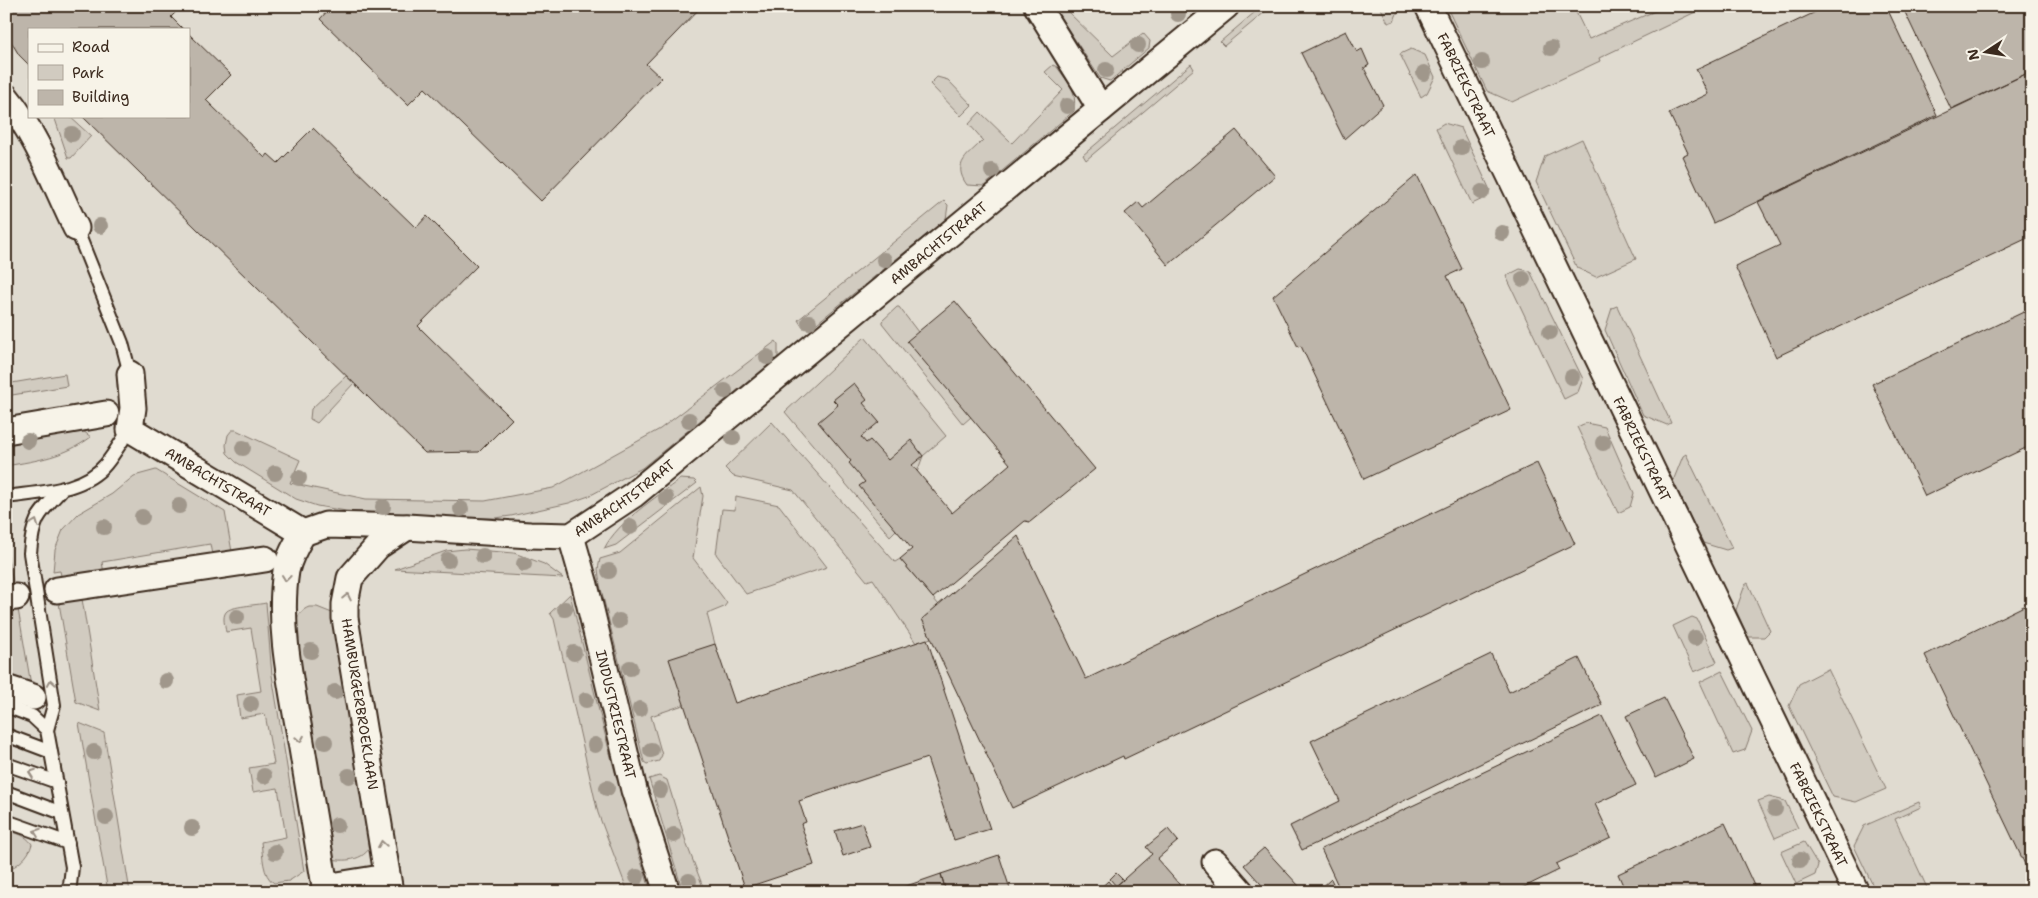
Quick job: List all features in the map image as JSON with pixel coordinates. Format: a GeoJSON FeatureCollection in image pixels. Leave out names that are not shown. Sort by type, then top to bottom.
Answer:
{"type":"FeatureCollection","features":[{"type":"Feature","properties":{"kind":"street"},"geometry":{"type":"LineString","coordinates":[[1037,6],[1102,109]]}},
{"type":"Feature","properties":{"kind":"street","name":"AMBACHTSTRAAT"},"geometry":{"type":"LineString","coordinates":[[130,429],[303,533],[326,525],[407,527],[571,536],[633,495],[1226,6]]}},
{"type":"Feature","properties":{"kind":"street","name":"FABRIEKSTRAAT"},"geometry":{"type":"LineString","coordinates":[[1428,6],[1856,892]]}},
{"type":"Feature","properties":{"kind":"street"},"geometry":{"type":"LineString","coordinates":[[6,97],[23,121],[76,228]]}},
{"type":"Feature","properties":{"kind":"street"},"geometry":{"type":"LineString","coordinates":[[130,374],[133,408],[130,429]]}},
{"type":"Feature","properties":{"kind":"street"},"geometry":{"type":"LineString","coordinates":[[6,431],[106,414]]}},
{"type":"Feature","properties":{"kind":"street","name":"HAMBURGERBROEKLAAN"},"geometry":{"type":"LineString","coordinates":[[303,533],[293,550],[287,569],[284,590],[286,648],[326,889],[389,884],[345,618],[345,604],[350,578],[378,546],[407,527]]}},
{"type":"Feature","properties":{"kind":"street","name":"INDUSTRIESTRAAT"},"geometry":{"type":"LineString","coordinates":[[571,536],[585,585],[634,790],[667,892]]}},
{"type":"Feature","properties":{"kind":"street"},"geometry":{"type":"LineString","coordinates":[[57,590],[239,556],[265,559]]}},
{"type":"Feature","properties":{"kind":"street"},"geometry":{"type":"LineString","coordinates":[[6,688],[33,697]]}},
{"type":"Feature","properties":{"kind":"street"},"geometry":{"type":"LineString","coordinates":[[1215,862],[1241,892]]}},
{"type":"Feature","properties":{"kind":"lane"},"geometry":{"type":"LineString","coordinates":[[76,228],[122,343],[130,374]]}},
{"type":"Feature","properties":{"kind":"lane"},"geometry":{"type":"LineString","coordinates":[[6,497],[63,488],[89,479],[106,464],[130,429]]}},
{"type":"Feature","properties":{"kind":"lane"},"geometry":{"type":"LineString","coordinates":[[63,488],[39,514],[31,533],[30,553],[54,705],[47,730],[72,867],[70,884],[66,892]]}},
{"type":"Feature","properties":{"kind":"lane"},"geometry":{"type":"LineString","coordinates":[[6,706],[32,716],[47,730]]}},
{"type":"Feature","properties":{"kind":"lane"},"geometry":{"type":"LineString","coordinates":[[6,735],[51,752]]}},
{"type":"Feature","properties":{"kind":"lane"},"geometry":{"type":"LineString","coordinates":[[6,764],[57,782]]}},
{"type":"Feature","properties":{"kind":"lane"},"geometry":{"type":"LineString","coordinates":[[6,792],[62,813]]}},
{"type":"Feature","properties":{"kind":"lane"},"geometry":{"type":"LineString","coordinates":[[6,821],[68,843]]}},
{"type":"Feature","properties":{"kind":"shaded area"},"geometry":{"type":"Polygon","coordinates":[[[6,6],[2032,6],[2032,892],[6,892],[6,6]]]}},
{"type":"Feature","properties":{"kind":"green space"},"geometry":{"type":"Polygon","coordinates":[[[1053,6],[1062,6],[1113,56],[1143,33],[1150,41],[1149,48],[1110,81],[1100,78],[1053,6]]]}},
{"type":"Feature","properties":{"kind":"green space"},"geometry":{"type":"Polygon","coordinates":[[[1262,6],[1272,6],[1224,46],[1220,42],[1262,6]]]}},
{"type":"Feature","properties":{"kind":"green space"},"geometry":{"type":"Polygon","coordinates":[[[1380,6],[1400,6],[1394,21],[1388,23],[1380,6]]]}},
{"type":"Feature","properties":{"kind":"green space"},"geometry":{"type":"Polygon","coordinates":[[[1452,6],[1573,6],[1589,39],[1667,6],[1708,6],[1599,58],[1600,61],[1512,102],[1487,91],[1449,12],[1452,6]]]}},
{"type":"Feature","properties":{"kind":"green space"},"geometry":{"type":"Polygon","coordinates":[[[1411,49],[1425,55],[1435,77],[1427,93],[1421,97],[1400,54],[1411,49]]]}},
{"type":"Feature","properties":{"kind":"green space"},"geometry":{"type":"Polygon","coordinates":[[[1191,64],[1194,69],[1086,160],[1083,155],[1191,64]]]}},
{"type":"Feature","properties":{"kind":"green space"},"geometry":{"type":"Polygon","coordinates":[[[1053,65],[1057,67],[1071,87],[1075,103],[1074,111],[984,186],[967,185],[961,171],[961,165],[983,140],[969,124],[980,112],[1012,143],[1063,90],[1045,72],[1053,65]]]}},
{"type":"Feature","properties":{"kind":"green space"},"geometry":{"type":"Polygon","coordinates":[[[937,77],[948,80],[972,105],[961,116],[930,84],[937,77]]]}},
{"type":"Feature","properties":{"kind":"green space"},"geometry":{"type":"Polygon","coordinates":[[[55,118],[71,118],[91,136],[71,158],[68,158],[55,118]]]}},
{"type":"Feature","properties":{"kind":"green space"},"geometry":{"type":"Polygon","coordinates":[[[1444,123],[1461,128],[1490,190],[1487,197],[1472,204],[1436,128],[1444,123]]]}},
{"type":"Feature","properties":{"kind":"green space"},"geometry":{"type":"Polygon","coordinates":[[[1582,139],[1636,259],[1596,277],[1577,268],[1536,182],[1545,156],[1582,139]]]}},
{"type":"Feature","properties":{"kind":"green space"},"geometry":{"type":"Polygon","coordinates":[[[944,201],[948,205],[946,219],[812,327],[803,328],[798,320],[944,201]]]}},
{"type":"Feature","properties":{"kind":"green space"},"geometry":{"type":"Polygon","coordinates":[[[1520,269],[1530,271],[1583,379],[1578,392],[1564,399],[1506,276],[1520,269]]]}},
{"type":"Feature","properties":{"kind":"green space"},"geometry":{"type":"Polygon","coordinates":[[[1617,306],[1671,423],[1667,425],[1643,415],[1605,330],[1612,308],[1617,306]]]}},
{"type":"Feature","properties":{"kind":"green space"},"geometry":{"type":"Polygon","coordinates":[[[899,307],[918,332],[971,417],[963,424],[882,323],[899,307]]]}},
{"type":"Feature","properties":{"kind":"green space"},"geometry":{"type":"Polygon","coordinates":[[[865,337],[946,436],[923,456],[896,530],[890,536],[785,412],[865,337]]]}},
{"type":"Feature","properties":{"kind":"green space"},"geometry":{"type":"Polygon","coordinates":[[[776,341],[778,344],[778,357],[642,468],[589,496],[569,503],[511,516],[495,518],[446,517],[346,511],[317,506],[296,499],[236,462],[227,453],[228,435],[232,430],[236,430],[300,460],[290,483],[366,499],[485,501],[553,488],[660,429],[776,341]]]}},
{"type":"Feature","properties":{"kind":"green space"},"geometry":{"type":"Polygon","coordinates":[[[65,374],[67,386],[6,396],[6,384],[65,374]]]}},
{"type":"Feature","properties":{"kind":"green space"},"geometry":{"type":"Polygon","coordinates":[[[346,376],[354,383],[317,423],[310,419],[311,409],[346,376]]]}},
{"type":"Feature","properties":{"kind":"green space"},"geometry":{"type":"Polygon","coordinates":[[[772,422],[895,562],[900,559],[939,605],[922,619],[931,638],[916,643],[873,579],[867,581],[793,490],[733,476],[725,468],[772,422]]]}},
{"type":"Feature","properties":{"kind":"green space"},"geometry":{"type":"Polygon","coordinates":[[[1586,423],[1605,427],[1634,493],[1630,507],[1618,513],[1577,427],[1586,423]]]}},
{"type":"Feature","properties":{"kind":"green space"},"geometry":{"type":"Polygon","coordinates":[[[75,425],[91,437],[61,453],[6,466],[6,437],[75,425]]]}},
{"type":"Feature","properties":{"kind":"green space"},"geometry":{"type":"Polygon","coordinates":[[[1686,454],[1732,548],[1726,550],[1703,543],[1673,481],[1683,456],[1686,454]]]}},
{"type":"Feature","properties":{"kind":"green space"},"geometry":{"type":"Polygon","coordinates":[[[156,470],[225,512],[232,552],[212,555],[210,544],[102,562],[104,573],[62,580],[60,571],[53,572],[55,550],[63,530],[78,514],[112,494],[134,476],[156,470]]]}},
{"type":"Feature","properties":{"kind":"green space"},"geometry":{"type":"Polygon","coordinates":[[[680,479],[694,480],[697,483],[616,545],[604,549],[618,529],[649,502],[680,479]]]}},
{"type":"Feature","properties":{"kind":"green space"},"geometry":{"type":"Polygon","coordinates":[[[701,487],[703,496],[693,558],[727,603],[724,607],[707,614],[715,644],[689,703],[651,716],[662,755],[659,761],[647,764],[644,762],[600,585],[598,569],[600,559],[620,553],[701,487]]]}},
{"type":"Feature","properties":{"kind":"green space"},"geometry":{"type":"Polygon","coordinates":[[[736,496],[779,505],[827,567],[746,594],[716,554],[722,509],[735,510],[736,496]]]}},
{"type":"Feature","properties":{"kind":"green space"},"geometry":{"type":"Polygon","coordinates":[[[6,547],[14,587],[6,588],[6,547]]]}},
{"type":"Feature","properties":{"kind":"green space"},"geometry":{"type":"Polygon","coordinates":[[[465,549],[514,553],[544,564],[563,578],[395,569],[446,551],[465,549]]]}},
{"type":"Feature","properties":{"kind":"green space"},"geometry":{"type":"Polygon","coordinates":[[[1748,583],[1770,631],[1764,637],[1748,637],[1736,610],[1745,585],[1748,583]]]}},
{"type":"Feature","properties":{"kind":"green space"},"geometry":{"type":"Polygon","coordinates":[[[570,594],[617,781],[651,892],[628,892],[598,813],[554,619],[550,613],[570,594]]]}},
{"type":"Feature","properties":{"kind":"green space"},"geometry":{"type":"Polygon","coordinates":[[[82,599],[100,711],[76,702],[59,603],[82,599]]]}},
{"type":"Feature","properties":{"kind":"green space"},"geometry":{"type":"Polygon","coordinates":[[[266,603],[272,675],[304,871],[289,881],[274,883],[270,880],[265,870],[261,842],[286,837],[278,788],[253,792],[249,768],[274,764],[265,714],[240,718],[237,695],[261,691],[251,628],[226,632],[224,619],[226,612],[233,608],[266,603]]]}},
{"type":"Feature","properties":{"kind":"green space"},"geometry":{"type":"Polygon","coordinates":[[[309,607],[317,607],[332,613],[334,618],[372,842],[366,853],[350,860],[331,859],[295,644],[296,622],[300,613],[309,607]]]}},
{"type":"Feature","properties":{"kind":"green space"},"geometry":{"type":"Polygon","coordinates":[[[18,609],[31,685],[6,676],[6,612],[18,609]]]}},
{"type":"Feature","properties":{"kind":"green space"},"geometry":{"type":"Polygon","coordinates":[[[1692,617],[1697,619],[1717,662],[1694,672],[1673,626],[1692,617]]]}},
{"type":"Feature","properties":{"kind":"green space"},"geometry":{"type":"Polygon","coordinates":[[[1828,669],[1886,789],[1856,802],[1833,797],[1789,706],[1799,684],[1828,669]]]}},
{"type":"Feature","properties":{"kind":"green space"},"geometry":{"type":"Polygon","coordinates":[[[1722,671],[1752,731],[1745,750],[1733,754],[1700,682],[1722,671]]]}},
{"type":"Feature","properties":{"kind":"green space"},"geometry":{"type":"Polygon","coordinates":[[[79,723],[104,733],[130,892],[108,892],[79,723]]]}},
{"type":"Feature","properties":{"kind":"green space"},"geometry":{"type":"Polygon","coordinates":[[[659,776],[667,780],[687,845],[705,892],[683,892],[649,779],[659,776]]]}},
{"type":"Feature","properties":{"kind":"green space"},"geometry":{"type":"Polygon","coordinates":[[[1769,797],[1785,801],[1798,828],[1775,838],[1758,801],[1769,797]]]}},
{"type":"Feature","properties":{"kind":"green space"},"geometry":{"type":"Polygon","coordinates":[[[1919,802],[1921,807],[1895,819],[1929,892],[1876,892],[1854,846],[1864,826],[1919,802]]]}},
{"type":"Feature","properties":{"kind":"green space"},"geometry":{"type":"Polygon","coordinates":[[[6,830],[24,836],[32,844],[22,860],[6,871],[6,830]]]}},
{"type":"Feature","properties":{"kind":"green space"},"geometry":{"type":"Polygon","coordinates":[[[1804,842],[1818,865],[1815,875],[1796,884],[1781,852],[1804,842]]]}},
{"type":"Feature","properties":{"kind":"building"},"geometry":{"type":"Polygon","coordinates":[[[6,6],[182,6],[171,17],[182,28],[28,28],[28,64],[19,55],[6,33],[6,6]]]}},
{"type":"Feature","properties":{"kind":"building"},"geometry":{"type":"Polygon","coordinates":[[[332,6],[702,6],[646,64],[661,78],[541,201],[425,88],[408,105],[320,19],[332,6]]]}},
{"type":"Feature","properties":{"kind":"building"},"geometry":{"type":"Polygon","coordinates":[[[1828,6],[1886,6],[1937,115],[1713,223],[1682,156],[1688,153],[1669,113],[1708,94],[1696,69],[1828,6]]]}},
{"type":"Feature","properties":{"kind":"building"},"geometry":{"type":"Polygon","coordinates":[[[1902,6],[2032,6],[2032,71],[1951,109],[1902,6]]]}},
{"type":"Feature","properties":{"kind":"building"},"geometry":{"type":"Polygon","coordinates":[[[1346,31],[1357,52],[1362,49],[1369,65],[1364,68],[1383,105],[1344,139],[1301,53],[1346,31]]]}},
{"type":"Feature","properties":{"kind":"building"},"geometry":{"type":"Polygon","coordinates":[[[190,35],[231,75],[206,100],[265,158],[268,154],[278,163],[313,128],[416,228],[427,216],[477,266],[418,326],[512,419],[479,452],[425,453],[84,118],[190,118],[190,35]]]}},
{"type":"Feature","properties":{"kind":"building"},"geometry":{"type":"Polygon","coordinates":[[[2032,71],[2032,236],[1776,357],[1735,266],[1780,245],[1758,202],[2032,71]]]}},
{"type":"Feature","properties":{"kind":"building"},"geometry":{"type":"Polygon","coordinates":[[[1236,130],[1275,176],[1168,265],[1125,213],[1138,202],[1143,208],[1236,130]]]}},
{"type":"Feature","properties":{"kind":"building"},"geometry":{"type":"Polygon","coordinates":[[[1417,175],[1462,269],[1447,276],[1511,410],[1364,479],[1301,346],[1298,347],[1273,296],[1417,175]]]}},
{"type":"Feature","properties":{"kind":"building"},"geometry":{"type":"Polygon","coordinates":[[[955,301],[1095,469],[1030,522],[1025,521],[933,598],[900,559],[912,549],[859,486],[865,482],[849,463],[851,461],[818,422],[838,405],[833,400],[854,383],[867,400],[863,403],[879,422],[861,437],[866,443],[870,440],[888,460],[911,440],[923,456],[912,465],[952,513],[1010,464],[907,341],[955,301]]]}},
{"type":"Feature","properties":{"kind":"building"},"geometry":{"type":"Polygon","coordinates":[[[2032,308],[2032,445],[1925,496],[1872,384],[2032,308]]]}},
{"type":"Feature","properties":{"kind":"building"},"geometry":{"type":"Polygon","coordinates":[[[1537,463],[1575,544],[1124,759],[1123,756],[1012,808],[922,619],[1018,536],[1086,679],[1537,463]]]}},
{"type":"Feature","properties":{"kind":"building"},"geometry":{"type":"Polygon","coordinates":[[[2032,602],[2032,879],[1925,655],[2032,602]]]}},
{"type":"Feature","properties":{"kind":"building"},"geometry":{"type":"Polygon","coordinates":[[[927,639],[990,829],[954,840],[927,758],[799,801],[806,822],[801,824],[814,865],[745,888],[669,659],[715,644],[735,703],[927,639]]]}},
{"type":"Feature","properties":{"kind":"building"},"geometry":{"type":"Polygon","coordinates":[[[1491,654],[1509,692],[1579,658],[1602,705],[1302,850],[1290,826],[1340,801],[1311,741],[1491,654]]]}},
{"type":"Feature","properties":{"kind":"building"},"geometry":{"type":"Polygon","coordinates":[[[1664,698],[1694,759],[1656,778],[1626,716],[1664,698]]]}},
{"type":"Feature","properties":{"kind":"building"},"geometry":{"type":"Polygon","coordinates":[[[1602,716],[1636,785],[1595,804],[1611,838],[1556,864],[1559,870],[1514,892],[1341,892],[1321,849],[1602,716]]]}},
{"type":"Feature","properties":{"kind":"building"},"geometry":{"type":"Polygon","coordinates":[[[862,823],[870,847],[843,856],[835,831],[862,823]]]}},
{"type":"Feature","properties":{"kind":"building"},"geometry":{"type":"Polygon","coordinates":[[[1725,823],[1757,892],[1626,892],[1618,874],[1725,823]]]}},
{"type":"Feature","properties":{"kind":"building"},"geometry":{"type":"Polygon","coordinates":[[[1168,829],[1178,841],[1157,859],[1186,892],[1122,892],[1116,886],[1152,854],[1146,847],[1168,829]]]}},
{"type":"Feature","properties":{"kind":"building"},"geometry":{"type":"Polygon","coordinates":[[[1264,848],[1299,886],[1293,892],[1268,892],[1244,865],[1264,848]]]}},
{"type":"Feature","properties":{"kind":"building"},"geometry":{"type":"Polygon","coordinates":[[[999,855],[1011,892],[946,892],[941,874],[999,855]]]}},
{"type":"Feature","properties":{"kind":"building"},"geometry":{"type":"Polygon","coordinates":[[[1116,873],[1123,880],[1116,886],[1110,879],[1116,873]]]}},
{"type":"Feature","properties":{"kind":"building"},"geometry":{"type":"Polygon","coordinates":[[[941,874],[946,892],[889,892],[941,874]]]}},
{"type":"Feature","properties":{"kind":"building"},"geometry":{"type":"Polygon","coordinates":[[[1331,879],[1337,892],[1317,892],[1331,879]]]}},
{"type":"Feature","properties":{"kind":"building"},"geometry":{"type":"Polygon","coordinates":[[[1108,881],[1117,892],[1096,892],[1108,881]]]}}]}
